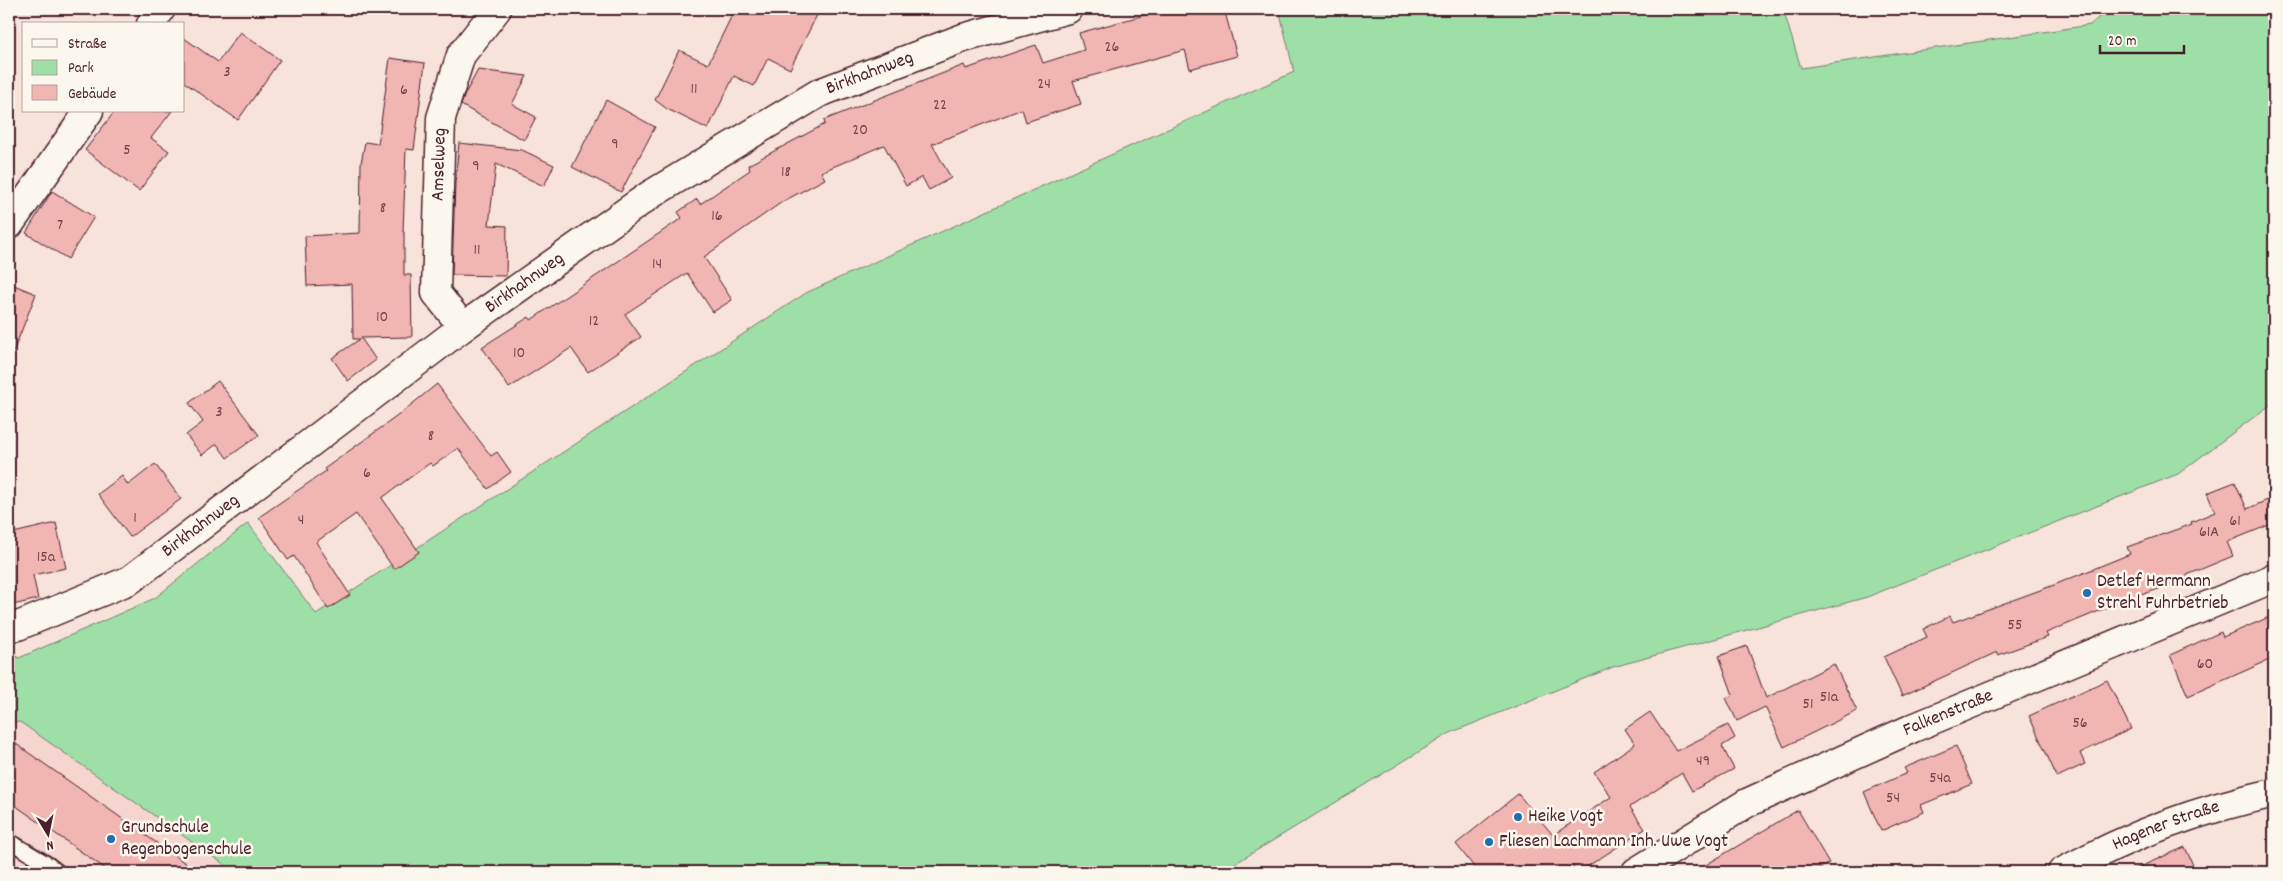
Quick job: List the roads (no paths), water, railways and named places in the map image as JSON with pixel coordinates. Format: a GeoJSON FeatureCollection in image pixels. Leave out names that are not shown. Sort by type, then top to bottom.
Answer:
{"type":"FeatureCollection","features":[{"type":"Feature","properties":{"kind":"street"},"geometry":{"type":"LineString","coordinates":[[152,22],[161,9]]}},
{"type":"Feature","properties":{"kind":"street","name":"Amselweg"},"geometry":{"type":"LineString","coordinates":[[463,327],[436,293],[441,118],[461,55],[497,9]]}},
{"type":"Feature","properties":{"kind":"street","name":"Birkhahnweg"},"geometry":{"type":"LineString","coordinates":[[14,627],[130,580],[463,327],[650,196],[819,93],[963,38],[1068,9]]}},
{"type":"Feature","properties":{"kind":"street"},"geometry":{"type":"LineString","coordinates":[[9,225],[88,112]]}},
{"type":"Feature","properties":{"kind":"street","name":"Falkenstraße"},"geometry":{"type":"LineString","coordinates":[[1636,872],[1747,803],[1913,728],[2274,578]]}},
{"type":"Feature","properties":{"kind":"street","name":"Hagener Straße"},"geometry":{"type":"LineString","coordinates":[[2062,872],[2099,852],[2165,824],[2220,805],[2274,793]]}},
{"type":"Feature","properties":{"kind":"lane"},"geometry":{"type":"LineString","coordinates":[[9,841],[58,872]]}},
{"type":"Feature","properties":{"kind":"place","name":"Detlef Hermann Strehl Fuhrbetrieb"},"geometry":{"type":"Point","coordinates":[2087,593]}},
{"type":"Feature","properties":{"kind":"place","name":"Heike Vogt"},"geometry":{"type":"Point","coordinates":[1518,817]}},
{"type":"Feature","properties":{"kind":"place","name":"Grundschule Regenbogenschule"},"geometry":{"type":"Point","coordinates":[111,839]}},
{"type":"Feature","properties":{"kind":"place","name":"Fliesen Lachmann Inh. Uwe Vogt"},"geometry":{"type":"Point","coordinates":[1489,842]}}]}
